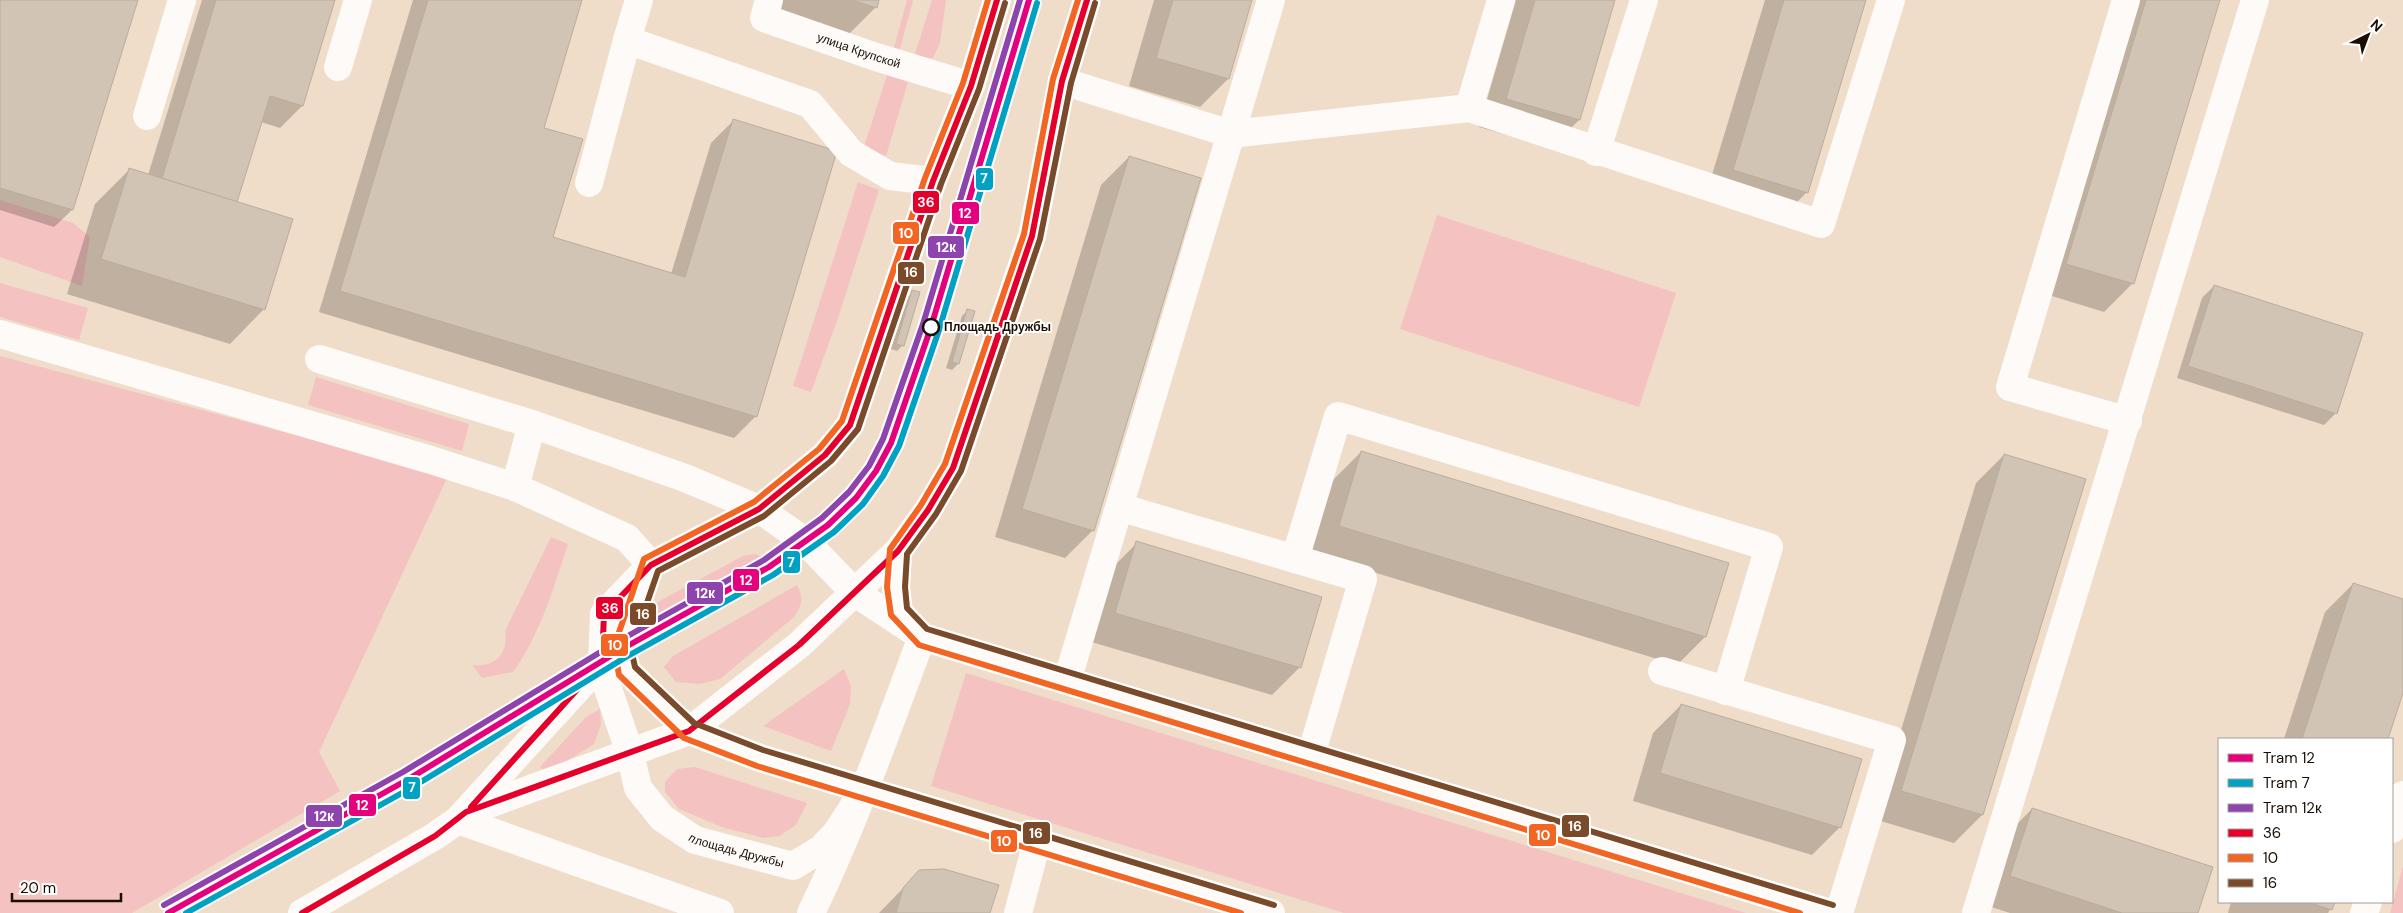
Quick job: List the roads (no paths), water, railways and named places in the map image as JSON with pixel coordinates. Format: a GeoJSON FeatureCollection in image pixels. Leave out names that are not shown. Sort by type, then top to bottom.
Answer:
{"type":"FeatureCollection","features":[{"type":"Feature","properties":{"kind":"main road"},"geometry":{"type":"LineString","coordinates":[[147,116],[182,0]]}},
{"type":"Feature","properties":{"kind":"main road"},"geometry":{"type":"LineString","coordinates":[[338,67],[358,0]]}},
{"type":"Feature","properties":{"kind":"main road"},"geometry":{"type":"LineString","coordinates":[[589,183],[639,0]]}},
{"type":"Feature","properties":{"kind":"main road","name":"улица Крупской"},"geometry":{"type":"LineString","coordinates":[[769,0],[764,18],[876,57],[971,86]]}},
{"type":"Feature","properties":{"kind":"main road"},"geometry":{"type":"LineString","coordinates":[[302,913],[435,836],[462,816],[602,662],[604,614],[651,565],[759,509],[825,455],[850,425],[933,181],[971,86],[997,0]]}},
{"type":"Feature","properties":{"kind":"main road"},"geometry":{"type":"LineString","coordinates":[[462,816],[689,731],[799,645],[898,551],[928,510],[953,468],[1032,236],[1062,82],[1087,0]]}},
{"type":"Feature","properties":{"kind":"main road"},"geometry":{"type":"LineString","coordinates":[[1066,681],[1272,0]]}},
{"type":"Feature","properties":{"kind":"main road"},"geometry":{"type":"LineString","coordinates":[[1469,108],[1501,0]]}},
{"type":"Feature","properties":{"kind":"main road"},"geometry":{"type":"LineString","coordinates":[[1596,152],[1644,0]]}},
{"type":"Feature","properties":{"kind":"main road"},"geometry":{"type":"LineString","coordinates":[[1062,82],[1231,134],[1469,108],[1596,152],[1821,224],[1891,0]]}},
{"type":"Feature","properties":{"kind":"main road"},"geometry":{"type":"LineString","coordinates":[[2126,0],[2000,384],[2128,422]]}},
{"type":"Feature","properties":{"kind":"main road"},"geometry":{"type":"LineString","coordinates":[[1976,913],[2256,0]]}},
{"type":"Feature","properties":{"kind":"main road"},"geometry":{"type":"LineString","coordinates":[[627,40],[810,104],[851,153],[890,176],[933,181]]}},
{"type":"Feature","properties":{"kind":"main road"},"geometry":{"type":"LineString","coordinates":[[0,334],[431,460],[515,487],[627,538],[651,565]]}},
{"type":"Feature","properties":{"kind":"main road"},"geometry":{"type":"LineString","coordinates":[[319,359],[532,424],[685,478],[759,509],[806,542],[854,592],[922,637],[1830,913]]}},
{"type":"Feature","properties":{"kind":"main road"},"geometry":{"type":"LineString","coordinates":[[1295,559],[1338,416],[1769,546],[1726,691]]}},
{"type":"Feature","properties":{"kind":"main road"},"geometry":{"type":"LineString","coordinates":[[515,487],[532,424]]}},
{"type":"Feature","properties":{"kind":"main road"},"geometry":{"type":"LineString","coordinates":[[1119,506],[1363,579],[1311,755]]}},
{"type":"Feature","properties":{"kind":"main road"},"geometry":{"type":"LineString","coordinates":[[898,551],[896,587],[899,612],[922,637]]}},
{"type":"Feature","properties":{"kind":"main road"},"geometry":{"type":"LineString","coordinates":[[651,565],[622,649],[627,671],[689,731],[760,758],[1037,842],[1254,911]]}},
{"type":"Feature","properties":{"kind":"main road"},"geometry":{"type":"LineString","coordinates":[[811,913],[829,876],[865,789],[922,637]]}},
{"type":"Feature","properties":{"kind":"main road","name":"площадь Дружбы"},"geometry":{"type":"LineString","coordinates":[[602,662],[606,683],[630,753],[638,788],[662,818],[695,840],[793,866],[821,850],[837,832],[865,789]]}},
{"type":"Feature","properties":{"kind":"main road"},"geometry":{"type":"LineString","coordinates":[[1662,671],[1892,740],[1839,913]]}},
{"type":"Feature","properties":{"kind":"main road"},"geometry":{"type":"LineString","coordinates":[[2393,826],[2403,795]]}},
{"type":"Feature","properties":{"kind":"main road"},"geometry":{"type":"LineString","coordinates":[[462,816],[720,913]]}},
{"type":"Feature","properties":{"kind":"main road"},"geometry":{"type":"LineString","coordinates":[[1018,913],[1037,842]]}},
{"type":"Feature","properties":{"kind":"tram line","name":"12к"},"geometry":{"type":"LineString","coordinates":[[164,905],[403,772],[617,642],[764,560],[822,518],[849,492],[869,466],[883,439],[923,324],[1020,0]]}},
{"type":"Feature","properties":{"kind":"tram line","name":"12"},"geometry":{"type":"LineString","coordinates":[[168,913],[407,780],[622,649],[769,567],[828,525],[856,498],[876,471],[891,443],[931,327],[1029,0]]}},
{"type":"Feature","properties":{"kind":"tram line","name":"7"},"geometry":{"type":"LineString","coordinates":[[186,913],[411,788],[626,657],[773,575],[834,532],[863,504],[883,476],[899,446],[939,330],[1037,3]]}},
{"type":"Feature","properties":{"kind":"place","name":"Площадь Дружбы"},"geometry":{"type":"Point","coordinates":[931,327]}}]}
